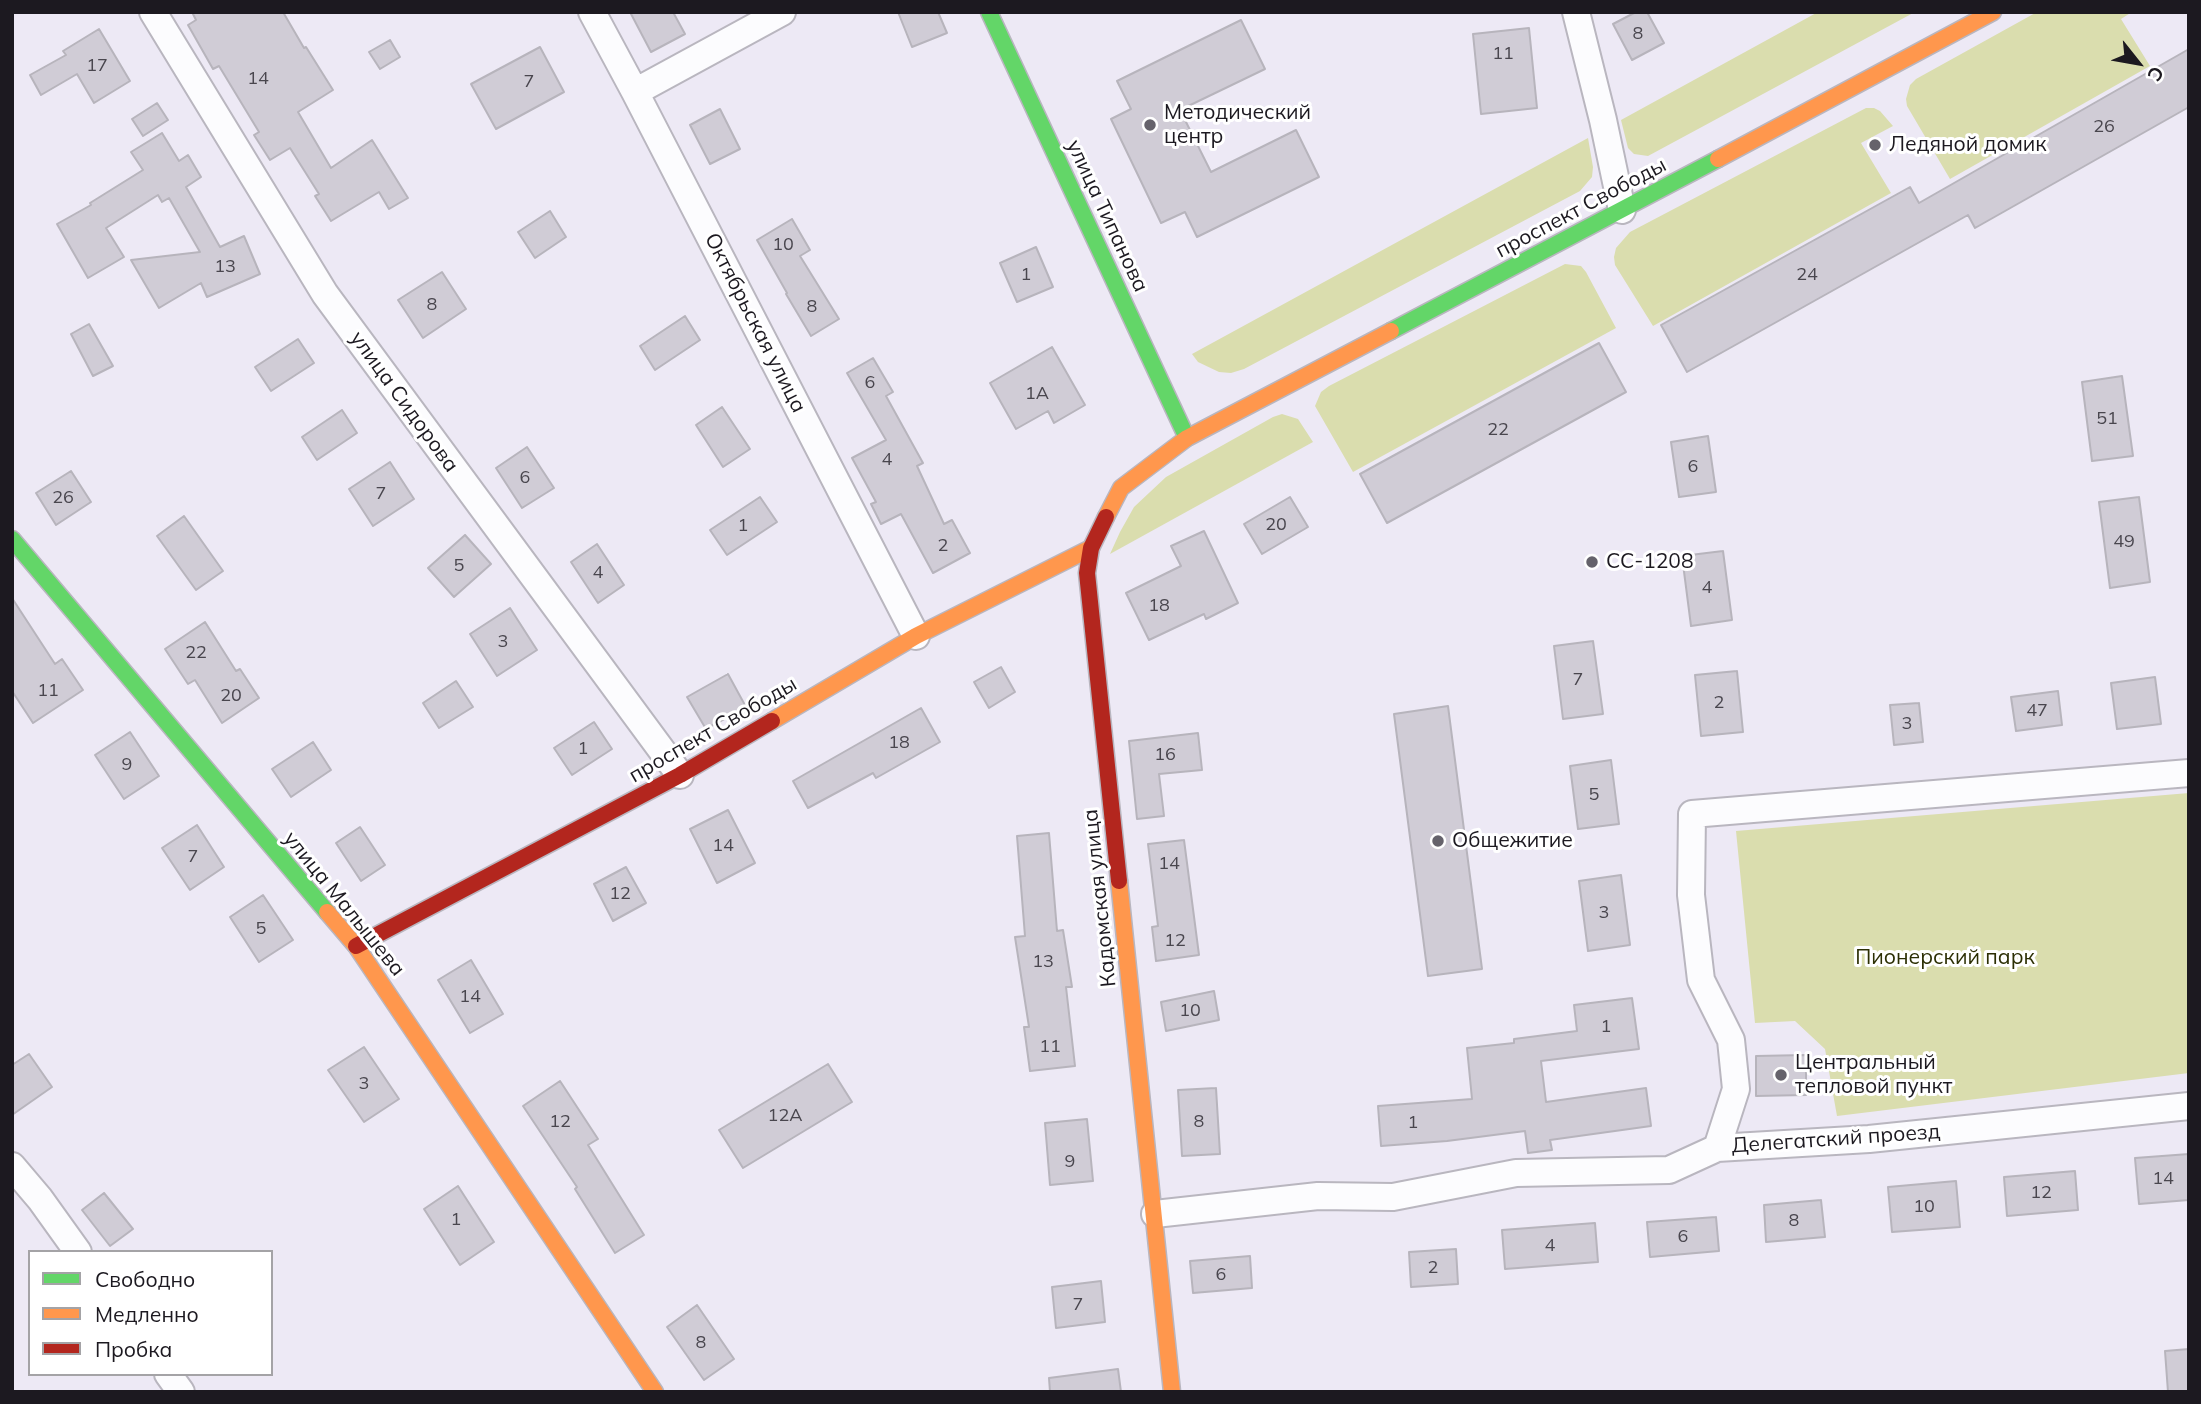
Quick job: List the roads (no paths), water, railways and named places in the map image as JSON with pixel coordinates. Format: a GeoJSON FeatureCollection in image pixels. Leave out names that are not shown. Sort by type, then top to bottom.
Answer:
{"type":"FeatureCollection","features":[{"type":"Feature","properties":{"kind":"street","name":"улица Сидорова"},"geometry":{"type":"LineString","coordinates":[[153,12],[325,294],[680,775]]}},
{"type":"Feature","properties":{"kind":"street","name":"Октябрьская улица"},"geometry":{"type":"LineString","coordinates":[[592,12],[916,636]]}},
{"type":"Feature","properties":{"kind":"street"},"geometry":{"type":"LineString","coordinates":[[635,92],[782,12]]}},
{"type":"Feature","properties":{"kind":"street","name":"улица Типанова"},"geometry":{"type":"LineString","coordinates":[[989,12],[1187,438]]}},
{"type":"Feature","properties":{"kind":"street"},"geometry":{"type":"LineString","coordinates":[[1576,12],[1604,120],[1622,210]]}},
{"type":"Feature","properties":{"kind":"street","name":"проспект Свободы"},"geometry":{"type":"LineString","coordinates":[[1187,438],[1993,12]]}},
{"type":"Feature","properties":{"kind":"street","name":"Кадомская улица"},"geometry":{"type":"LineString","coordinates":[[1172,1392],[1087,573],[1091,548],[1121,488],[1187,438]]}},
{"type":"Feature","properties":{"kind":"street","name":"улица Малышева"},"geometry":{"type":"LineString","coordinates":[[12,539],[356,946],[655,1392]]}},
{"type":"Feature","properties":{"kind":"street","name":"проспект Свободы"},"geometry":{"type":"LineString","coordinates":[[356,946],[680,775],[916,636],[1091,548]]}},
{"type":"Feature","properties":{"kind":"street"},"geometry":{"type":"LineString","coordinates":[[1717,1148],[1736,1088],[1731,1040],[1701,979],[1691,895],[1692,814],[2189,773]]}},
{"type":"Feature","properties":{"kind":"street","name":"Делегатский проезд"},"geometry":{"type":"LineString","coordinates":[[1155,1214],[1318,1196],[1392,1196],[1516,1172],[1669,1170],[1717,1148],[1869,1139],[2189,1106]]}},
{"type":"Feature","properties":{"kind":"street"},"geometry":{"type":"LineString","coordinates":[[12,1166],[77,1250]]}},
{"type":"Feature","properties":{"kind":"street"},"geometry":{"type":"LineString","coordinates":[[169,1376],[181,1392]]}},
{"type":"Feature","properties":{"kind":"place","name":"Методический центр"},"geometry":{"type":"Point","coordinates":[1150,125]}},
{"type":"Feature","properties":{"kind":"place","name":"Ледяной домик"},"geometry":{"type":"Point","coordinates":[1875,145]}},
{"type":"Feature","properties":{"kind":"place","name":"СС-1208"},"geometry":{"type":"Point","coordinates":[1592,562]}},
{"type":"Feature","properties":{"kind":"place","name":"Общежитие"},"geometry":{"type":"Point","coordinates":[1438,841]}},
{"type":"Feature","properties":{"kind":"place","name":"Центральный тепловой пункт"},"geometry":{"type":"Point","coordinates":[1781,1075]}},
{"type":"Feature","properties":{"kind":"park label","name":"Пионерский парк"},"geometry":{"type":"Point","coordinates":[1945,958]}}]}
